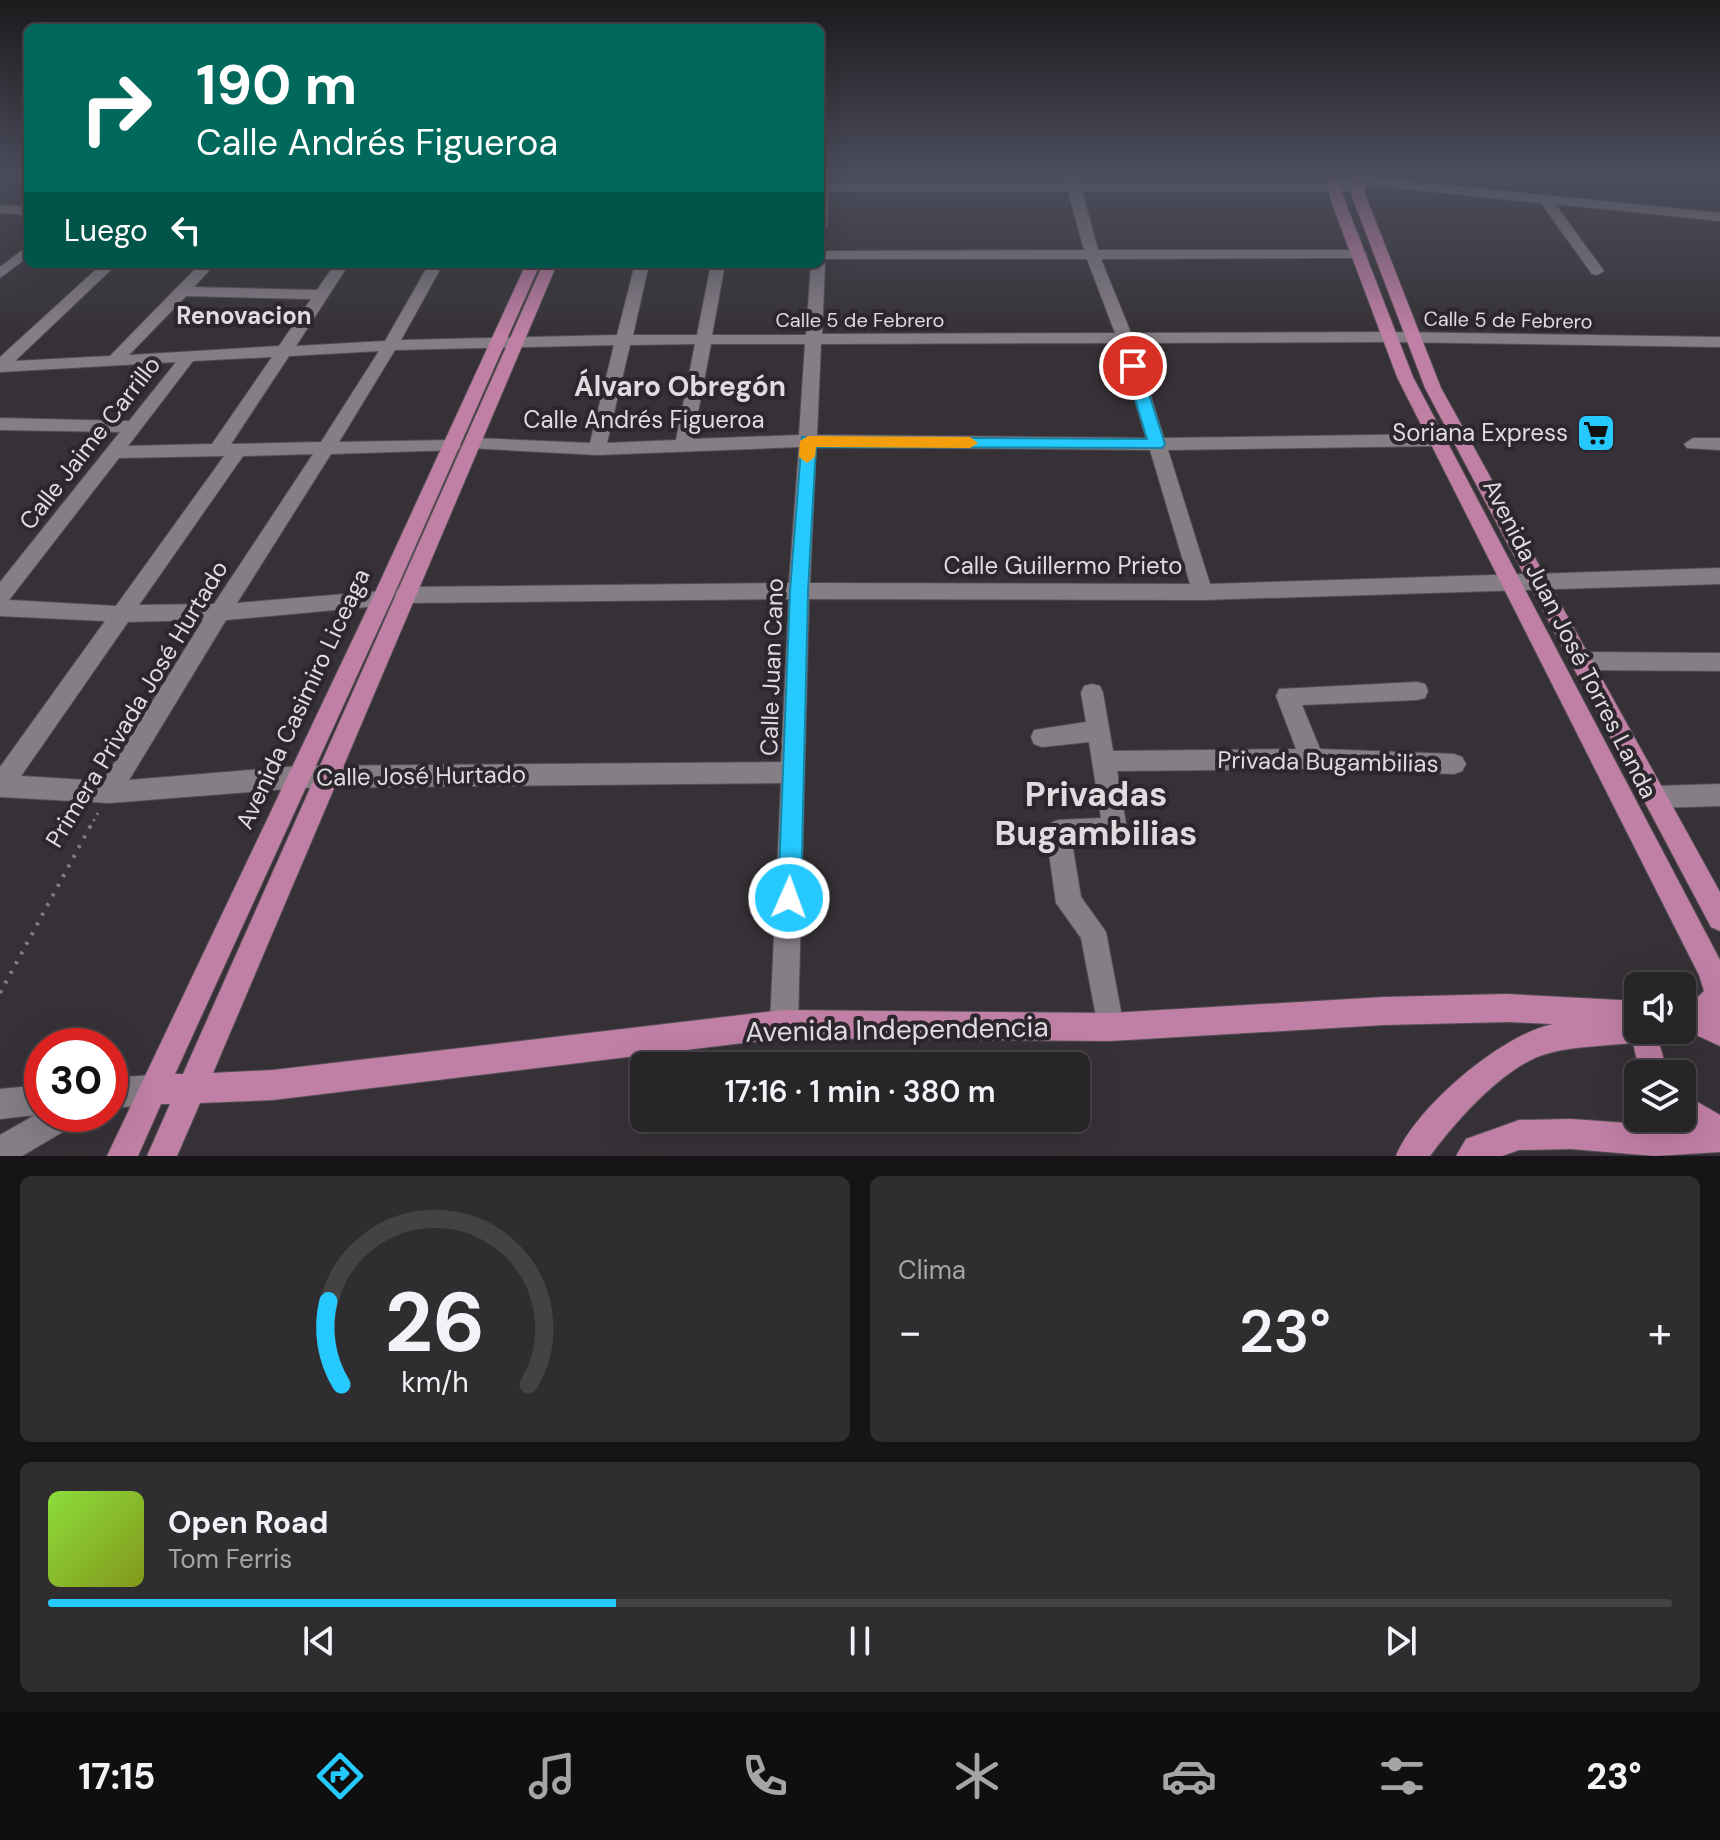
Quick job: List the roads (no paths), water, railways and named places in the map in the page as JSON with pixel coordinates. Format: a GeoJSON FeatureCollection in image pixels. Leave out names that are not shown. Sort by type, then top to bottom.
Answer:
{"type":"FeatureCollection","features":[{"type":"Feature","properties":{"kind":"main road","name":"Avenida Juan José Torres Landa"},"geometry":{"type":"LineString","coordinates":[[1356,227],[1360,254],[1405,377],[1711,971],[1719,993],[1712,1007],[1696,1014]]}},
{"type":"Feature","properties":{"kind":"main road","name":"Avenida Juan José Torres Landa"},"geometry":{"type":"LineString","coordinates":[[1368,227],[1433,388],[1720,918]]}},
{"type":"Feature","properties":{"kind":"main road","name":"Avenida Casimiro Liceaga"},"geometry":{"type":"LineString","coordinates":[[122,1156],[299,777],[394,597],[506,343],[532,268]]}},
{"type":"Feature","properties":{"kind":"main road","name":"Avenida Casimiro Liceaga"},"geometry":{"type":"LineString","coordinates":[[506,343],[548,268]]}},
{"type":"Feature","properties":{"kind":"main road","name":"Avenida Casimiro Liceaga"},"geometry":{"type":"LineString","coordinates":[[162,1156],[328,777],[394,597]]}},
{"type":"Feature","properties":{"kind":"main road","name":"Avenida Independencia"},"geometry":{"type":"LineString","coordinates":[[152,1090],[273,1085],[784,1024],[1110,1027],[1399,1010],[1507,1008],[1624,1014]]}},
{"type":"Feature","properties":{"kind":"main road"},"geometry":{"type":"LineString","coordinates":[[1696,1020],[1720,1032]]}},
{"type":"Feature","properties":{"kind":"main road"},"geometry":{"type":"LineString","coordinates":[[1411,1156],[1427,1133],[1469,1090],[1516,1054],[1543,1040],[1624,1030]]}},
{"type":"Feature","properties":{"kind":"main road"},"geometry":{"type":"LineString","coordinates":[[1696,1119],[1720,1130]]}},
{"type":"Feature","properties":{"kind":"main road"},"geometry":{"type":"LineString","coordinates":[[1471,1156],[1477,1150],[1519,1135],[1571,1134],[1679,1143],[1720,1137]]}},
{"type":"Feature","properties":{"kind":"street"},"geometry":{"type":"LineString","coordinates":[[1084,227],[1125,339],[1202,592]]}},
{"type":"Feature","properties":{"kind":"street"},"geometry":{"type":"LineString","coordinates":[[1565,227],[1597,271]]}},
{"type":"Feature","properties":{"kind":"street"},"geometry":{"type":"LineString","coordinates":[[0,274],[24,253]]}},
{"type":"Feature","properties":{"kind":"street"},"geometry":{"type":"LineString","coordinates":[[824,255],[1360,254]]}},
{"type":"Feature","properties":{"kind":"street"},"geometry":{"type":"LineString","coordinates":[[0,367],[106,268]]}},
{"type":"Feature","properties":{"kind":"street"},"geometry":{"type":"LineString","coordinates":[[115,360],[204,268]]}},
{"type":"Feature","properties":{"kind":"street"},"geometry":{"type":"LineString","coordinates":[[0,785],[227,451],[282,353],[339,268]]}},
{"type":"Feature","properties":{"kind":"street","name":"Primera Privada José Hurtado"},"geometry":{"type":"LineString","coordinates":[[109,792],[220,612],[329,448],[392,345],[434,268]]}},
{"type":"Feature","properties":{"kind":"street"},"geometry":{"type":"LineString","coordinates":[[597,449],[641,268]]}},
{"type":"Feature","properties":{"kind":"street"},"geometry":{"type":"LineString","coordinates":[[683,448],[717,268]]}},
{"type":"Feature","properties":{"kind":"street","name":"Calle Juan Cano"},"geometry":{"type":"LineString","coordinates":[[784,1024],[799,591],[818,268]]}},
{"type":"Feature","properties":{"kind":"street"},"geometry":{"type":"LineString","coordinates":[[184,291],[320,295]]}},
{"type":"Feature","properties":{"kind":"street","name":"Calle 5 de Febrero"},"geometry":{"type":"LineString","coordinates":[[0,367],[392,345],[624,340],[1390,337],[1720,342]]}},
{"type":"Feature","properties":{"kind":"street","name":"Calle Jaime Carrillo"},"geometry":{"type":"LineString","coordinates":[[0,597],[189,356]]}},
{"type":"Feature","properties":{"kind":"street"},"geometry":{"type":"LineString","coordinates":[[0,424],[132,427]]}},
{"type":"Feature","properties":{"kind":"street","name":"Calle Andrés Figueroa"},"geometry":{"type":"LineString","coordinates":[[114,452],[463,445],[683,448],[808,441],[1157,444],[1438,440]]}},
{"type":"Feature","properties":{"kind":"street"},"geometry":{"type":"LineString","coordinates":[[1693,444],[1720,444]]}},
{"type":"Feature","properties":{"kind":"street","name":"Calle Guillermo Prieto"},"geometry":{"type":"LineString","coordinates":[[0,608],[119,614],[220,612],[394,597],[799,591],[1202,592],[1512,585],[1720,576]]}},
{"type":"Feature","properties":{"kind":"street"},"geometry":{"type":"LineString","coordinates":[[1582,661],[1720,662]]}},
{"type":"Feature","properties":{"kind":"street"},"geometry":{"type":"LineString","coordinates":[[1312,759],[1287,696],[1417,691]]}},
{"type":"Feature","properties":{"kind":"street"},"geometry":{"type":"LineString","coordinates":[[1092,693],[1115,829],[1058,832],[1069,903],[1093,932],[1110,1027]]}},
{"type":"Feature","properties":{"kind":"street"},"geometry":{"type":"LineString","coordinates":[[1042,737],[1099,731]]}},
{"type":"Feature","properties":{"kind":"street","name":"Privada Bugambilias"},"geometry":{"type":"LineString","coordinates":[[1105,761],[1312,759],[1454,764]]}},
{"type":"Feature","properties":{"kind":"street","name":"Calle José Hurtado"},"geometry":{"type":"LineString","coordinates":[[0,785],[109,792],[299,777],[795,772]]}},
{"type":"Feature","properties":{"kind":"street"},"geometry":{"type":"LineString","coordinates":[[1655,797],[1720,795]]}},
{"type":"Feature","properties":{"kind":"street","name":"Avenida Independencia"},"geometry":{"type":"LineString","coordinates":[[128,1092],[152,1090]]}},
{"type":"Feature","properties":{"kind":"street"},"geometry":{"type":"LineString","coordinates":[[0,1104],[24,1102]]}},
{"type":"Feature","properties":{"kind":"street"},"geometry":{"type":"LineString","coordinates":[[0,1152],[35,1132]]}},
{"type":"Feature","properties":{"kind":"place","name":"Soriana Express"},"geometry":{"type":"Point","coordinates":[1596,433]}},
{"type":"Feature","properties":{"kind":"district","name":"Renovacion"},"geometry":{"type":"Point","coordinates":[244,316]}},
{"type":"Feature","properties":{"kind":"district","name":"Álvaro Obregón"},"geometry":{"type":"Point","coordinates":[680,386]}},
{"type":"Feature","properties":{"kind":"district","name":"Privadas Bugambilias"},"geometry":{"type":"Point","coordinates":[1096,814]}}]}
